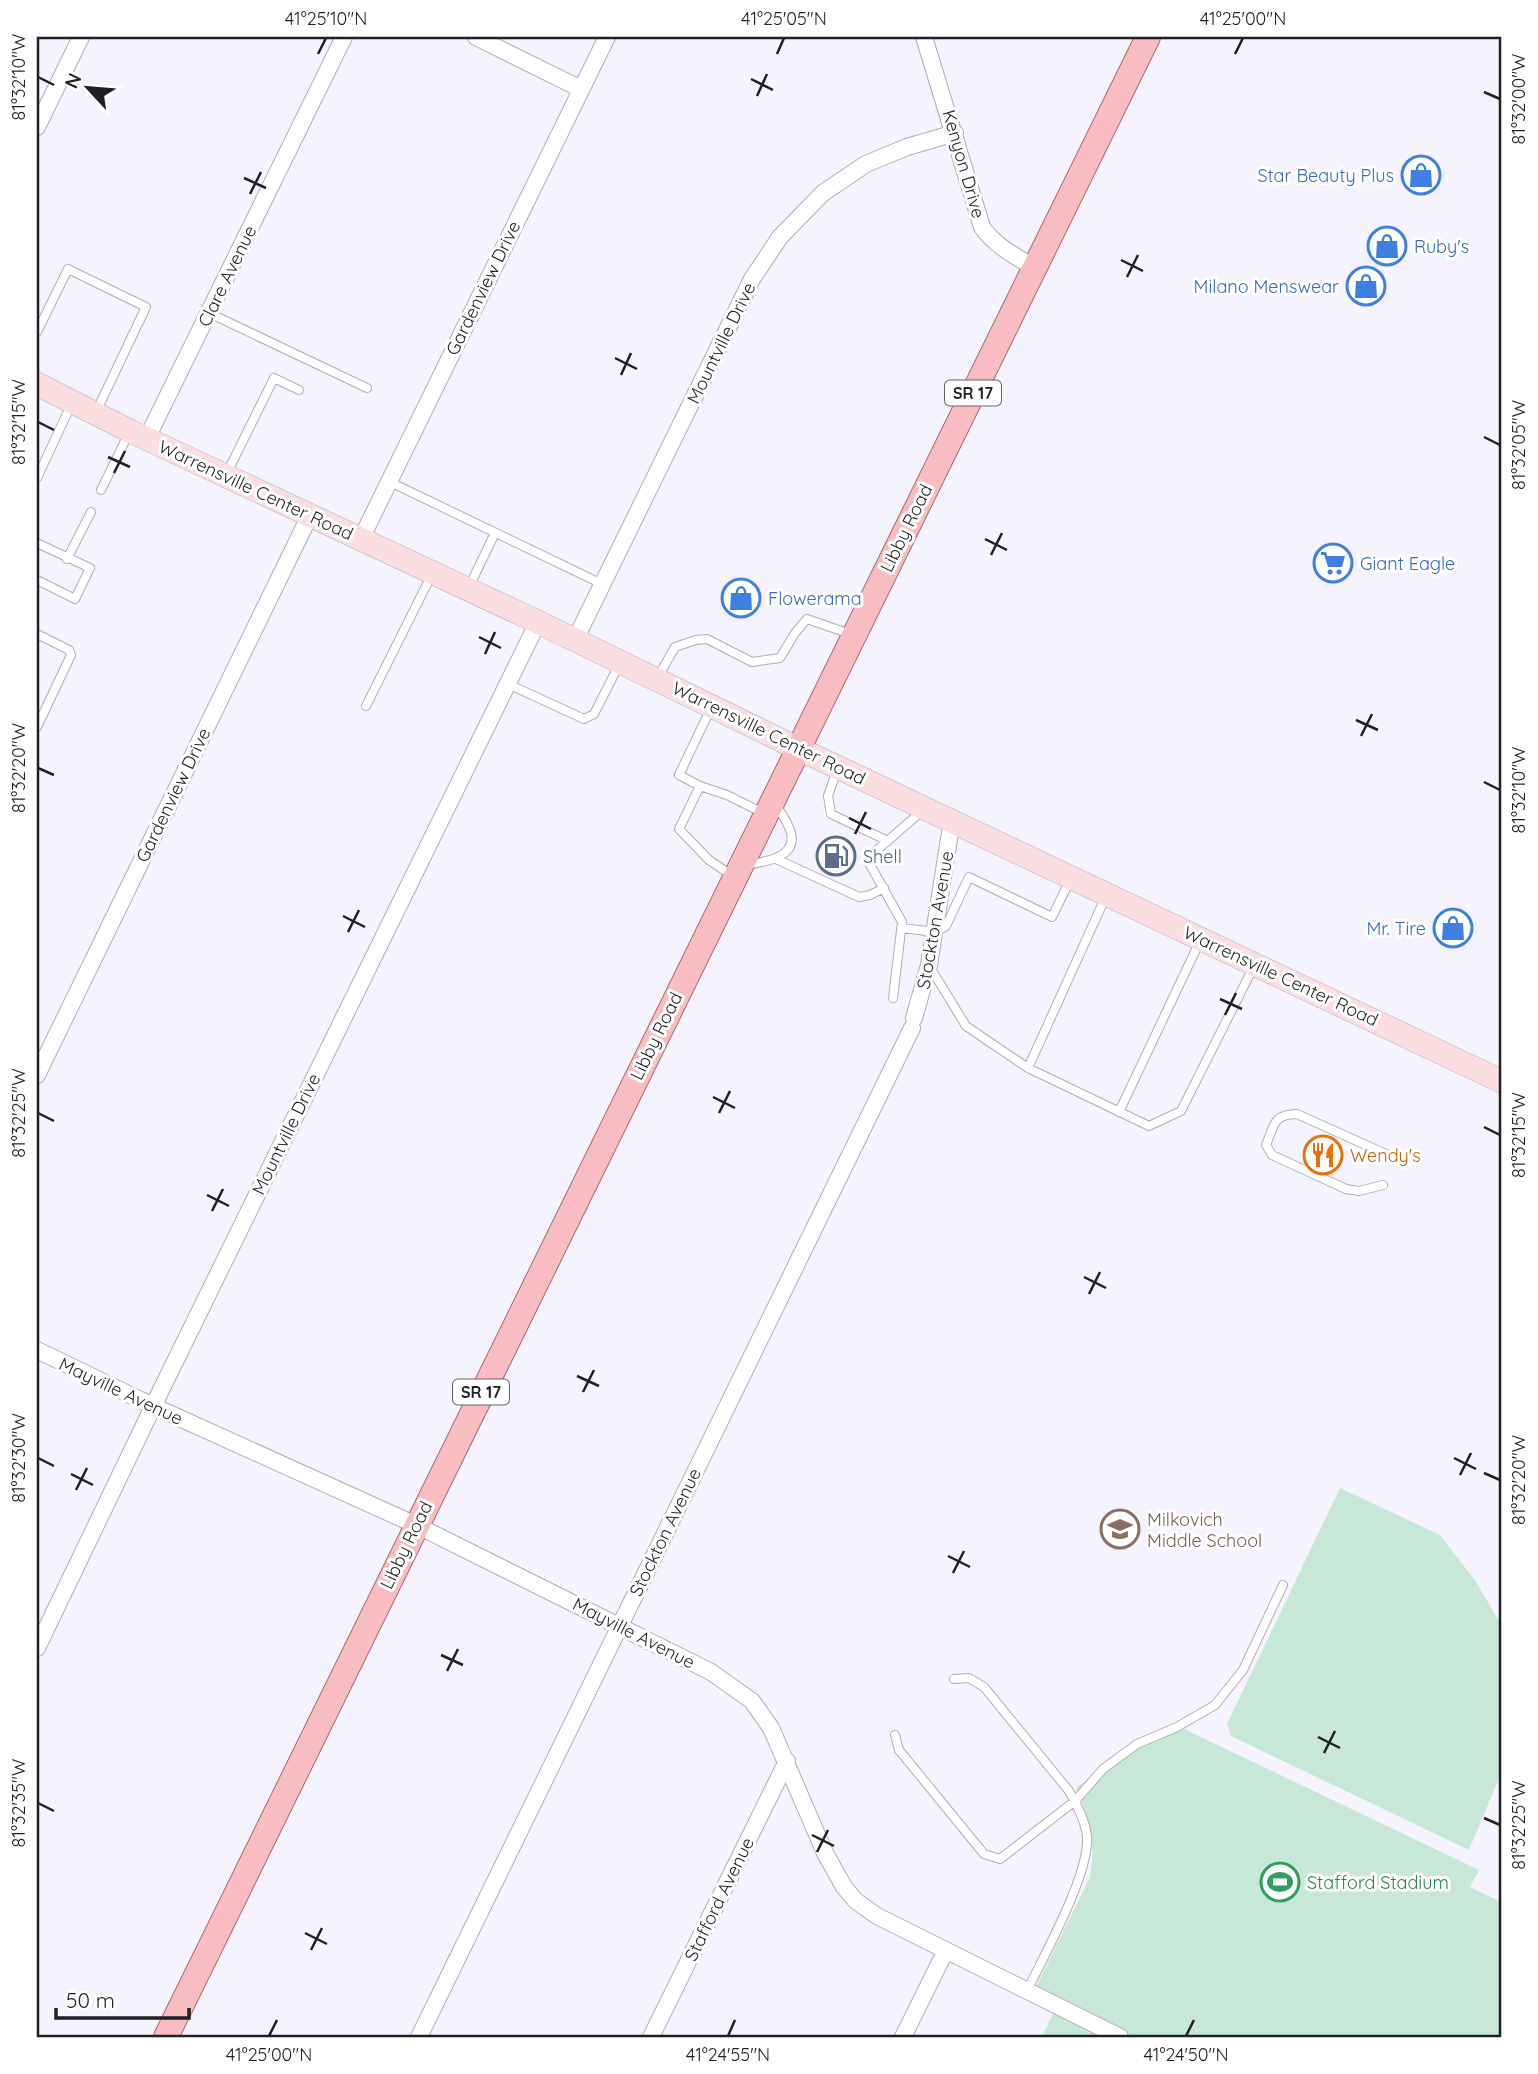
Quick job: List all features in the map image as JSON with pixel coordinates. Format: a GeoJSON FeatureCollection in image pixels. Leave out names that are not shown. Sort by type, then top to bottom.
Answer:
{"type":"FeatureCollection","features":[{"type":"Feature","properties":{"kind":"main road","name":"Libby Road"},"geometry":{"type":"LineString","coordinates":[[166,2037],[736,871],[1148,37]]}},
{"type":"Feature","properties":{"kind":"main road","name":"Warrensville Center Road"},"geometry":{"type":"LineString","coordinates":[[37,384],[139,435],[1501,1081]]}},
{"type":"Feature","properties":{"kind":"street"},"geometry":{"type":"LineString","coordinates":[[37,127],[81,37]]}},
{"type":"Feature","properties":{"kind":"street","name":"Clare Avenue"},"geometry":{"type":"LineString","coordinates":[[139,435],[209,313],[344,37]]}},
{"type":"Feature","properties":{"kind":"street"},"geometry":{"type":"LineString","coordinates":[[476,37],[581,89]]}},
{"type":"Feature","properties":{"kind":"street","name":"Gardenview Drive"},"geometry":{"type":"LineString","coordinates":[[360,539],[607,37]]}},
{"type":"Feature","properties":{"kind":"street","name":"Kenyon Drive"},"geometry":{"type":"LineString","coordinates":[[924,37],[982,227],[989,238],[1003,249],[1035,268]]}},
{"type":"Feature","properties":{"kind":"street","name":"Mountville Drive"},"geometry":{"type":"LineString","coordinates":[[575,640],[752,279],[780,237],[823,192],[866,164],[907,147],[955,133]]}},
{"type":"Feature","properties":{"kind":"street","name":"Gardenview Drive"},"geometry":{"type":"LineString","coordinates":[[37,1074],[310,515]]}},
{"type":"Feature","properties":{"kind":"street","name":"Mountville Drive"},"geometry":{"type":"LineString","coordinates":[[37,1648],[538,622]]}},
{"type":"Feature","properties":{"kind":"street","name":"Stockton Avenue"},"geometry":{"type":"LineString","coordinates":[[419,2037],[913,1023],[929,965],[952,820]]}},
{"type":"Feature","properties":{"kind":"street","name":"Mayville Avenue"},"geometry":{"type":"LineString","coordinates":[[37,1350],[153,1406],[416,1525],[711,1672],[752,1701],[771,1728],[825,1853],[856,1901],[877,1916],[1120,2037]]}},
{"type":"Feature","properties":{"kind":"street","name":"Stafford Avenue"},"geometry":{"type":"LineString","coordinates":[[651,2037],[787,1761]]}},
{"type":"Feature","properties":{"kind":"street"},"geometry":{"type":"LineString","coordinates":[[903,2037],[946,1950]]}},
{"type":"Feature","properties":{"kind":"lane"},"geometry":{"type":"LineString","coordinates":[[37,332],[68,269],[145,307],[96,414]]}},
{"type":"Feature","properties":{"kind":"lane"},"geometry":{"type":"LineString","coordinates":[[209,313],[367,388]]}},
{"type":"Feature","properties":{"kind":"lane"},"geometry":{"type":"LineString","coordinates":[[226,475],[274,378],[299,390]]}},
{"type":"Feature","properties":{"kind":"lane"},"geometry":{"type":"LineString","coordinates":[[37,478],[72,402]]}},
{"type":"Feature","properties":{"kind":"lane"},"geometry":{"type":"LineString","coordinates":[[101,491],[139,435]]}},
{"type":"Feature","properties":{"kind":"lane"},"geometry":{"type":"LineString","coordinates":[[388,481],[602,584]]}},
{"type":"Feature","properties":{"kind":"lane"},"geometry":{"type":"LineString","coordinates":[[67,559],[90,512]]}},
{"type":"Feature","properties":{"kind":"lane"},"geometry":{"type":"LineString","coordinates":[[468,589],[495,533]]}},
{"type":"Feature","properties":{"kind":"lane"},"geometry":{"type":"LineString","coordinates":[[37,543],[90,568],[75,598],[37,580]]}},
{"type":"Feature","properties":{"kind":"lane"},"geometry":{"type":"LineString","coordinates":[[366,706],[432,573]]}},
{"type":"Feature","properties":{"kind":"lane"},"geometry":{"type":"LineString","coordinates":[[657,680],[675,647],[687,641],[707,639],[752,662],[780,658],[807,619],[853,635]]}},
{"type":"Feature","properties":{"kind":"lane"},"geometry":{"type":"LineString","coordinates":[[37,634],[69,650],[71,655],[37,727]]}},
{"type":"Feature","properties":{"kind":"lane"},"geometry":{"type":"LineString","coordinates":[[508,684],[584,719],[594,714],[620,662]]}},
{"type":"Feature","properties":{"kind":"lane"},"geometry":{"type":"LineString","coordinates":[[700,786],[680,829],[709,860],[736,871],[776,859],[790,847],[790,831],[769,806],[700,786],[678,775],[712,706]]}},
{"type":"Feature","properties":{"kind":"lane"},"geometry":{"type":"LineString","coordinates":[[838,767],[828,796],[831,814],[888,841]]}},
{"type":"Feature","properties":{"kind":"lane"},"geometry":{"type":"LineString","coordinates":[[893,998],[902,928],[901,916],[868,861],[869,857],[925,807]]}},
{"type":"Feature","properties":{"kind":"lane"},"geometry":{"type":"LineString","coordinates":[[776,859],[859,897],[884,888]]}},
{"type":"Feature","properties":{"kind":"lane"},"geometry":{"type":"LineString","coordinates":[[902,928],[935,932],[946,926],[969,877],[1052,917],[1071,876]]}},
{"type":"Feature","properties":{"kind":"lane"},"geometry":{"type":"LineString","coordinates":[[1028,1068],[1107,893]]}},
{"type":"Feature","properties":{"kind":"lane"},"geometry":{"type":"LineString","coordinates":[[1119,1111],[1201,938]]}},
{"type":"Feature","properties":{"kind":"lane"},"geometry":{"type":"LineString","coordinates":[[929,965],[966,1026],[1028,1068],[1149,1126],[1181,1111],[1255,964]]}},
{"type":"Feature","properties":{"kind":"lane"},"geometry":{"type":"LineString","coordinates":[[1383,1185],[1359,1191],[1346,1189],[1272,1155],[1266,1145],[1277,1119],[1284,1114],[1297,1114],[1397,1159]]}},
{"type":"Feature","properties":{"kind":"lane"},"geometry":{"type":"LineString","coordinates":[[895,1735],[899,1750],[984,1854],[1000,1859],[1075,1801],[1102,1769],[1137,1744],[1177,1727],[1215,1705],[1243,1670],[1283,1585]]}},
{"type":"Feature","properties":{"kind":"lane"},"geometry":{"type":"LineString","coordinates":[[954,1679],[970,1678],[984,1687],[1075,1801],[1087,1837],[1082,1867],[1064,1914],[1027,1991]]}},
{"type":"Feature","properties":{"kind":"green space"},"geometry":{"type":"Polygon","coordinates":[[[1340,1488],[1440,1535],[1477,1583],[1501,1625],[1501,1767],[1469,1850],[1231,1736],[1227,1724],[1340,1488]]]}},
{"type":"Feature","properties":{"kind":"green space","name":"Stafford Stadium"},"geometry":{"type":"Polygon","coordinates":[[[1184,1729],[1479,1870],[1470,1887],[1501,1902],[1501,2037],[1042,2037],[1060,1999],[1036,1987],[1090,1877],[1091,1831],[1076,1788],[1125,1753],[1184,1729]]]}},
{"type":"Feature","properties":{"kind":"place","name":"Star Beauty Plus"},"geometry":{"type":"Point","coordinates":[1421,175]}},
{"type":"Feature","properties":{"kind":"place","name":"Ruby's"},"geometry":{"type":"Point","coordinates":[1387,246]}},
{"type":"Feature","properties":{"kind":"place","name":"Milano Menswear"},"geometry":{"type":"Point","coordinates":[1366,286]}},
{"type":"Feature","properties":{"kind":"place","name":"Giant Eagle"},"geometry":{"type":"Point","coordinates":[1333,563]}},
{"type":"Feature","properties":{"kind":"place","name":"Flowerama"},"geometry":{"type":"Point","coordinates":[741,598]}},
{"type":"Feature","properties":{"kind":"place","name":"Shell"},"geometry":{"type":"Point","coordinates":[836,856]}},
{"type":"Feature","properties":{"kind":"place","name":"Mr. Tire"},"geometry":{"type":"Point","coordinates":[1453,928]}},
{"type":"Feature","properties":{"kind":"place","name":"Wendy's"},"geometry":{"type":"Point","coordinates":[1323,1155]}},
{"type":"Feature","properties":{"kind":"place","name":"Milkovich Middle School"},"geometry":{"type":"Point","coordinates":[1120,1529]}},
{"type":"Feature","properties":{"kind":"place","name":"Stafford Stadium"},"geometry":{"type":"Point","coordinates":[1280,1882]}}]}
